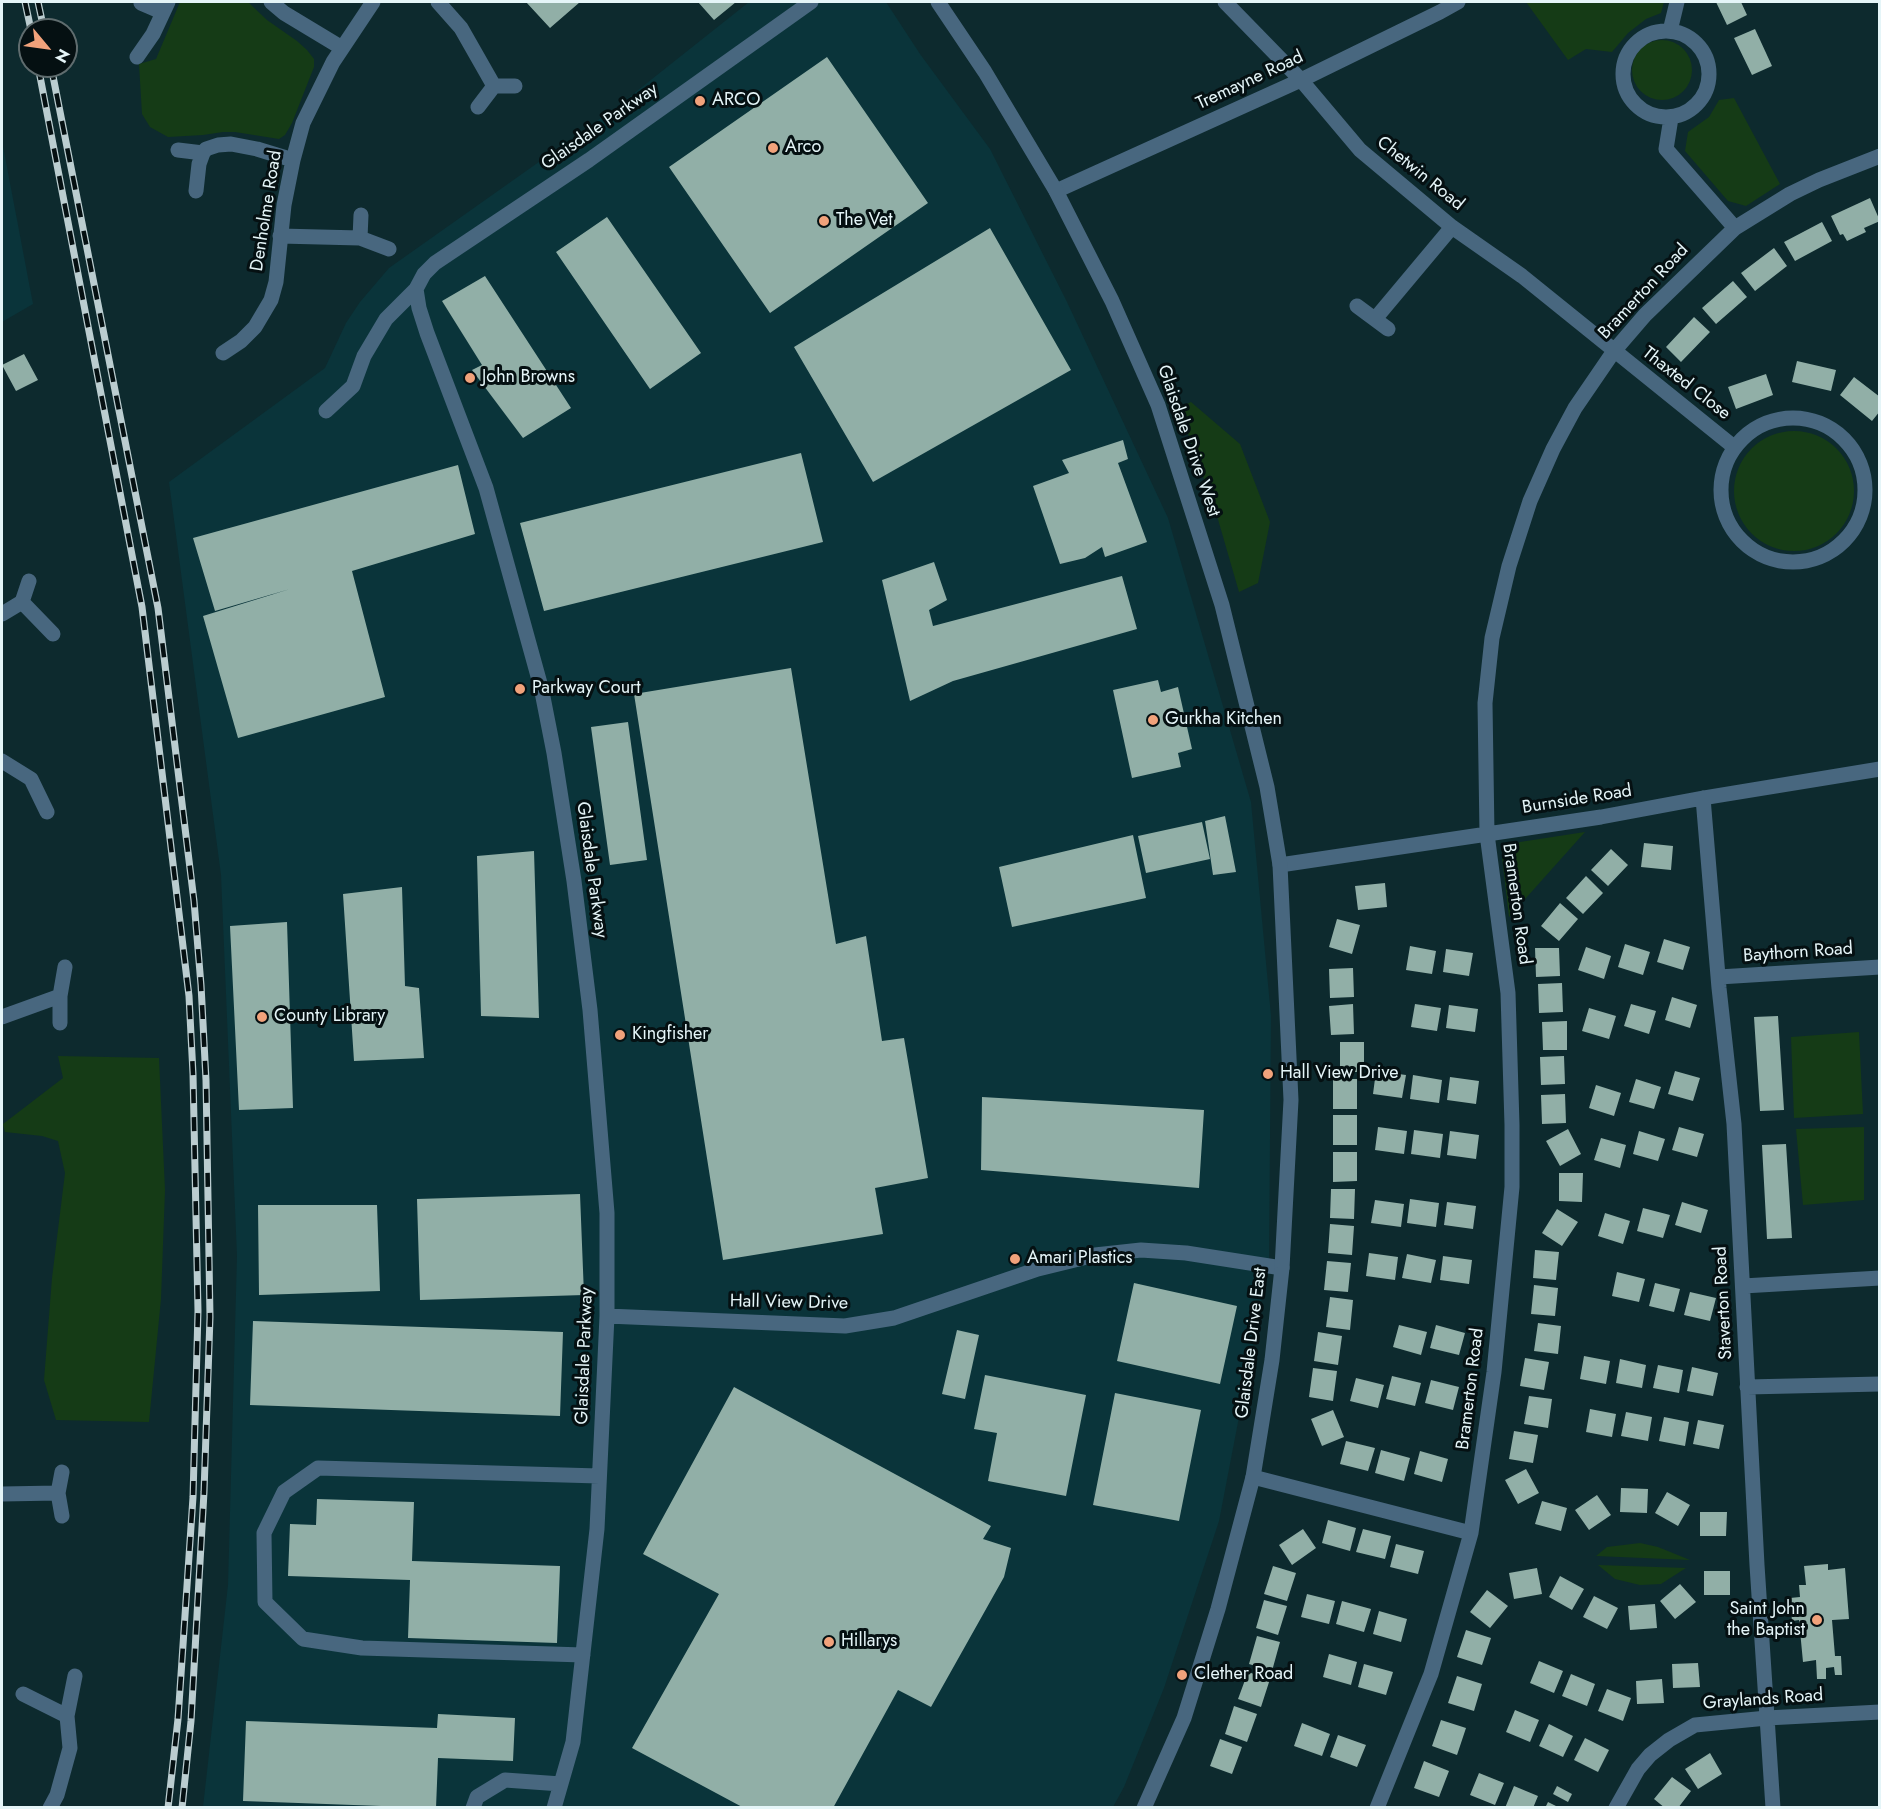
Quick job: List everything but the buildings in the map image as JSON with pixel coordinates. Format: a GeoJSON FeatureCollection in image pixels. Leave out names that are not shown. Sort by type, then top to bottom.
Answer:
{"type":"FeatureCollection","features":[{"type":"Feature","properties":{"kind":"street"},"geometry":{"type":"LineString","coordinates":[[272,2],[284,13],[342,48]]}},
{"type":"Feature","properties":{"kind":"street","name":"Denholme Road"},"geometry":{"type":"LineString","coordinates":[[223,353],[241,341],[255,327],[271,300],[276,282],[284,204],[303,123],[333,62],[373,2]]}},
{"type":"Feature","properties":{"kind":"street"},"geometry":{"type":"LineString","coordinates":[[438,2],[461,28],[494,86]]}},
{"type":"Feature","properties":{"kind":"street","name":"Glaisdale Parkway"},"geometry":{"type":"LineString","coordinates":[[326,411],[353,386],[364,356],[386,319],[416,289],[424,274],[435,263],[590,160],[811,2]]}},
{"type":"Feature","properties":{"kind":"street","name":"Glaisdale Drive West"},"geometry":{"type":"LineString","coordinates":[[938,2],[985,72],[1056,191],[1112,301],[1158,405],[1222,605],[1267,788],[1280,865]]}},
{"type":"Feature","properties":{"kind":"street","name":"Chetwin Road"},"geometry":{"type":"LineString","coordinates":[[1225,2],[1301,80],[1360,150],[1452,227],[1522,276],[1614,351]]}},
{"type":"Feature","properties":{"kind":"street","name":"Tremayne Road"},"geometry":{"type":"LineString","coordinates":[[1056,191],[1301,80],[1458,2]]}},
{"type":"Feature","properties":{"kind":"street"},"geometry":{"type":"LineString","coordinates":[[1670,31],[1677,2]]}},
{"type":"Feature","properties":{"kind":"street"},"geometry":{"type":"LineString","coordinates":[[137,57],[153,34],[165,7],[141,3]]}},
{"type":"Feature","properties":{"kind":"street"},"geometry":{"type":"LineString","coordinates":[[1670,31],[1693,40],[1708,62],[1708,83],[1700,101],[1693,108],[1671,118],[1648,115],[1634,104],[1624,88],[1622,72],[1626,55],[1633,45],[1650,34],[1670,31]]}},
{"type":"Feature","properties":{"kind":"street"},"geometry":{"type":"LineString","coordinates":[[494,86],[515,86]]}},
{"type":"Feature","properties":{"kind":"street"},"geometry":{"type":"LineString","coordinates":[[478,107],[494,86]]}},
{"type":"Feature","properties":{"kind":"street"},"geometry":{"type":"LineString","coordinates":[[1671,118],[1666,149],[1735,228]]}},
{"type":"Feature","properties":{"kind":"street"},"geometry":{"type":"LineString","coordinates":[[178,150],[203,153],[218,145],[231,144],[293,160]]}},
{"type":"Feature","properties":{"kind":"street"},"geometry":{"type":"LineString","coordinates":[[196,191],[199,164],[203,153]]}},
{"type":"Feature","properties":{"kind":"street","name":"Bramerton Road"},"geometry":{"type":"LineString","coordinates":[[1377,1808],[1431,1674],[1471,1533],[1494,1372],[1512,1187],[1512,1125],[1508,993],[1487,834],[1485,703],[1492,638],[1509,566],[1530,501],[1553,449],[1575,408],[1614,351],[1645,315],[1735,228],[1790,194],[1880,156]]}},
{"type":"Feature","properties":{"kind":"street"},"geometry":{"type":"LineString","coordinates":[[360,238],[361,215]]}},
{"type":"Feature","properties":{"kind":"street"},"geometry":{"type":"LineString","coordinates":[[1375,319],[1452,227]]}},
{"type":"Feature","properties":{"kind":"street"},"geometry":{"type":"LineString","coordinates":[[280,236],[360,238],[390,249]]}},
{"type":"Feature","properties":{"kind":"street","name":"Glaisdale Parkway"},"geometry":{"type":"LineString","coordinates":[[416,289],[427,333],[486,488],[541,687],[574,881],[590,1010],[607,1213],[607,1316],[597,1529],[573,1742],[554,1808]]}},
{"type":"Feature","properties":{"kind":"street"},"geometry":{"type":"LineString","coordinates":[[1357,306],[1388,329]]}},
{"type":"Feature","properties":{"kind":"street","name":"Thaxted Close"},"geometry":{"type":"LineString","coordinates":[[1614,351],[1734,447]]}},
{"type":"Feature","properties":{"kind":"street","name":"Thaxted Close"},"geometry":{"type":"LineString","coordinates":[[1785,418],[1801,418],[1826,425],[1846,440],[1859,461],[1865,491],[1860,516],[1847,538],[1828,554],[1804,562],[1779,561],[1760,555],[1740,540],[1726,519],[1720,494],[1723,469],[1734,447],[1753,429],[1776,419],[1785,418]]}},
{"type":"Feature","properties":{"kind":"street"},"geometry":{"type":"LineString","coordinates":[[2,614],[21,602],[28,581]]}},
{"type":"Feature","properties":{"kind":"street"},"geometry":{"type":"LineString","coordinates":[[21,602],[53,634]]}},
{"type":"Feature","properties":{"kind":"street"},"geometry":{"type":"LineString","coordinates":[[2,761],[31,779],[47,812]]}},
{"type":"Feature","properties":{"kind":"street","name":"Burnside Road"},"geometry":{"type":"LineString","coordinates":[[1280,865],[1601,817],[1880,769]]}},
{"type":"Feature","properties":{"kind":"street","name":"Staverton Road"},"geometry":{"type":"LineString","coordinates":[[1703,798],[1734,1124],[1747,1387],[1773,1808]]}},
{"type":"Feature","properties":{"kind":"street","name":"Glaisdale Drive East"},"geometry":{"type":"LineString","coordinates":[[1144,1808],[1184,1718],[1218,1609],[1253,1477],[1272,1360],[1282,1268],[1291,1100],[1280,865]]}},
{"type":"Feature","properties":{"kind":"street"},"geometry":{"type":"LineString","coordinates":[[60,1023],[60,996],[65,967]]}},
{"type":"Feature","properties":{"kind":"street","name":"Baythorn Road"},"geometry":{"type":"LineString","coordinates":[[1719,977],[1880,967]]}},
{"type":"Feature","properties":{"kind":"street"},"geometry":{"type":"LineString","coordinates":[[2,1017],[60,996]]}},
{"type":"Feature","properties":{"kind":"street","name":"Hall View Drive"},"geometry":{"type":"LineString","coordinates":[[607,1316],[845,1326],[894,1318],[1038,1269],[1095,1255],[1141,1250],[1186,1253],[1282,1268]]}},
{"type":"Feature","properties":{"kind":"street"},"geometry":{"type":"LineString","coordinates":[[1743,1286],[1880,1278]]}},
{"type":"Feature","properties":{"kind":"street"},"geometry":{"type":"LineString","coordinates":[[1747,1387],[1880,1384]]}},
{"type":"Feature","properties":{"kind":"street"},"geometry":{"type":"LineString","coordinates":[[583,1656],[362,1648],[303,1639],[265,1602],[264,1533],[284,1492],[318,1468],[599,1476]]}},
{"type":"Feature","properties":{"kind":"street"},"geometry":{"type":"LineString","coordinates":[[62,1473],[58,1493],[62,1516]]}},
{"type":"Feature","properties":{"kind":"street"},"geometry":{"type":"LineString","coordinates":[[1253,1477],[1471,1533]]}},
{"type":"Feature","properties":{"kind":"street"},"geometry":{"type":"LineString","coordinates":[[2,1494],[58,1493]]}},
{"type":"Feature","properties":{"kind":"street"},"geometry":{"type":"LineString","coordinates":[[50,1808],[57,1795],[70,1748],[66,1716],[75,1676]]}},
{"type":"Feature","properties":{"kind":"street"},"geometry":{"type":"LineString","coordinates":[[23,1694],[66,1716]]}},
{"type":"Feature","properties":{"kind":"street","name":"Graylands Road"},"geometry":{"type":"LineString","coordinates":[[1616,1808],[1638,1769],[1650,1755],[1669,1740],[1695,1725],[1767,1718],[1880,1712]]}},
{"type":"Feature","properties":{"kind":"street"},"geometry":{"type":"LineString","coordinates":[[473,1808],[477,1797],[505,1780],[561,1784]]}},
{"type":"Feature","properties":{"kind":"shaded area"},"geometry":{"type":"Polygon","coordinates":[[[749,2],[886,2],[920,54],[990,149],[1067,302],[1168,518],[1251,802],[1271,1016],[1269,1261],[1219,1521],[1164,1688],[1124,1787],[1113,1807],[203,1807],[228,1585],[237,1256],[221,875],[169,482],[325,368],[346,323],[360,302],[389,268],[618,106],[749,2]]]}},
{"type":"Feature","properties":{"kind":"shaded area"},"geometry":{"type":"Polygon","coordinates":[[[2,141],[33,304],[2,322],[2,141]]]}},
{"type":"Feature","properties":{"kind":"green space"},"geometry":{"type":"Polygon","coordinates":[[[180,2],[248,2],[267,20],[307,50],[314,59],[314,67],[285,135],[279,139],[223,132],[168,137],[150,127],[142,114],[139,64],[156,59],[180,2]]]}},
{"type":"Feature","properties":{"kind":"green space"},"geometry":{"type":"Polygon","coordinates":[[[1526,2],[1664,2],[1661,13],[1646,19],[1628,33],[1612,52],[1586,49],[1568,60],[1526,2]]]}},
{"type":"Feature","properties":{"kind":"green space"},"geometry":{"type":"Polygon","coordinates":[[[1656,40],[1668,40],[1684,48],[1690,58],[1692,70],[1690,82],[1684,92],[1668,100],[1656,100],[1640,92],[1632,76],[1632,64],[1640,48],[1656,40]]]}},
{"type":"Feature","properties":{"kind":"green space"},"geometry":{"type":"Polygon","coordinates":[[[1734,98],[1780,184],[1746,206],[1728,201],[1685,151],[1688,132],[1709,117],[1719,100],[1734,98]]]}},
{"type":"Feature","properties":{"kind":"green space"},"geometry":{"type":"Polygon","coordinates":[[[1191,402],[1240,444],[1270,522],[1258,583],[1239,592],[1217,516],[1179,408],[1191,402]]]}},
{"type":"Feature","properties":{"kind":"green space"},"geometry":{"type":"Polygon","coordinates":[[[1794,431],[1817,435],[1837,448],[1850,468],[1854,491],[1850,514],[1837,534],[1817,547],[1794,551],[1771,547],[1751,534],[1738,514],[1734,491],[1738,468],[1751,448],[1771,435],[1794,431]]]}},
{"type":"Feature","properties":{"kind":"green space"},"geometry":{"type":"Polygon","coordinates":[[[1585,832],[1509,917],[1502,858],[1508,848],[1520,842],[1585,832]]]}},
{"type":"Feature","properties":{"kind":"green space"},"geometry":{"type":"Polygon","coordinates":[[[1859,1032],[1863,1114],[1794,1118],[1791,1037],[1859,1032]]]}},
{"type":"Feature","properties":{"kind":"green space"},"geometry":{"type":"Polygon","coordinates":[[[58,1056],[159,1058],[165,1190],[161,1299],[149,1422],[56,1420],[44,1380],[52,1278],[65,1173],[58,1141],[42,1136],[5,1132],[3,1124],[63,1078],[58,1056]]]}},
{"type":"Feature","properties":{"kind":"green space"},"geometry":{"type":"Polygon","coordinates":[[[1864,1127],[1864,1200],[1803,1205],[1796,1129],[1864,1127]]]}},
{"type":"Feature","properties":{"kind":"green space"},"geometry":{"type":"Polygon","coordinates":[[[1640,1543],[1658,1547],[1690,1560],[1596,1556],[1607,1547],[1640,1543]]]}},
{"type":"Feature","properties":{"kind":"green space"},"geometry":{"type":"Polygon","coordinates":[[[1598,1565],[1686,1568],[1661,1584],[1640,1585],[1615,1579],[1598,1565]]]}},
{"type":"Feature","properties":{"kind":"railway"},"geometry":{"type":"LineString","coordinates":[[25,2],[28,18]]}},
{"type":"Feature","properties":{"kind":"railway"},"geometry":{"type":"LineString","coordinates":[[38,2],[41,18]]}},
{"type":"Feature","properties":{"kind":"railway"},"geometry":{"type":"LineString","coordinates":[[40,78],[142,607],[189,996],[198,1311],[193,1497],[178,1719],[168,1808]]}},
{"type":"Feature","properties":{"kind":"railway"},"geometry":{"type":"LineString","coordinates":[[53,78],[158,608],[194,901],[201,985],[206,1080],[210,1317],[204,1492],[191,1721],[182,1808]]}},
{"type":"Feature","properties":{"kind":"place","name":"ARCO"},"geometry":{"type":"Point","coordinates":[700,101]}},
{"type":"Feature","properties":{"kind":"place","name":"Arco"},"geometry":{"type":"Point","coordinates":[773,148]}},
{"type":"Feature","properties":{"kind":"place","name":"The Vet"},"geometry":{"type":"Point","coordinates":[824,221]}},
{"type":"Feature","properties":{"kind":"place","name":"John Browns"},"geometry":{"type":"Point","coordinates":[470,378]}},
{"type":"Feature","properties":{"kind":"place","name":"Parkway Court"},"geometry":{"type":"Point","coordinates":[520,689]}},
{"type":"Feature","properties":{"kind":"place","name":"Gurkha Kitchen"},"geometry":{"type":"Point","coordinates":[1153,720]}},
{"type":"Feature","properties":{"kind":"place","name":"County Library"},"geometry":{"type":"Point","coordinates":[262,1017]}},
{"type":"Feature","properties":{"kind":"place","name":"Kingfisher"},"geometry":{"type":"Point","coordinates":[620,1035]}},
{"type":"Feature","properties":{"kind":"place","name":"Hall View Drive"},"geometry":{"type":"Point","coordinates":[1268,1074]}},
{"type":"Feature","properties":{"kind":"place","name":"Amari Plastics"},"geometry":{"type":"Point","coordinates":[1015,1259]}},
{"type":"Feature","properties":{"kind":"place","name":"Saint John the Baptist"},"geometry":{"type":"Point","coordinates":[1817,1620]}},
{"type":"Feature","properties":{"kind":"place","name":"Hillarys"},"geometry":{"type":"Point","coordinates":[829,1642]}},
{"type":"Feature","properties":{"kind":"place","name":"Clether Road"},"geometry":{"type":"Point","coordinates":[1182,1675]}}]}
